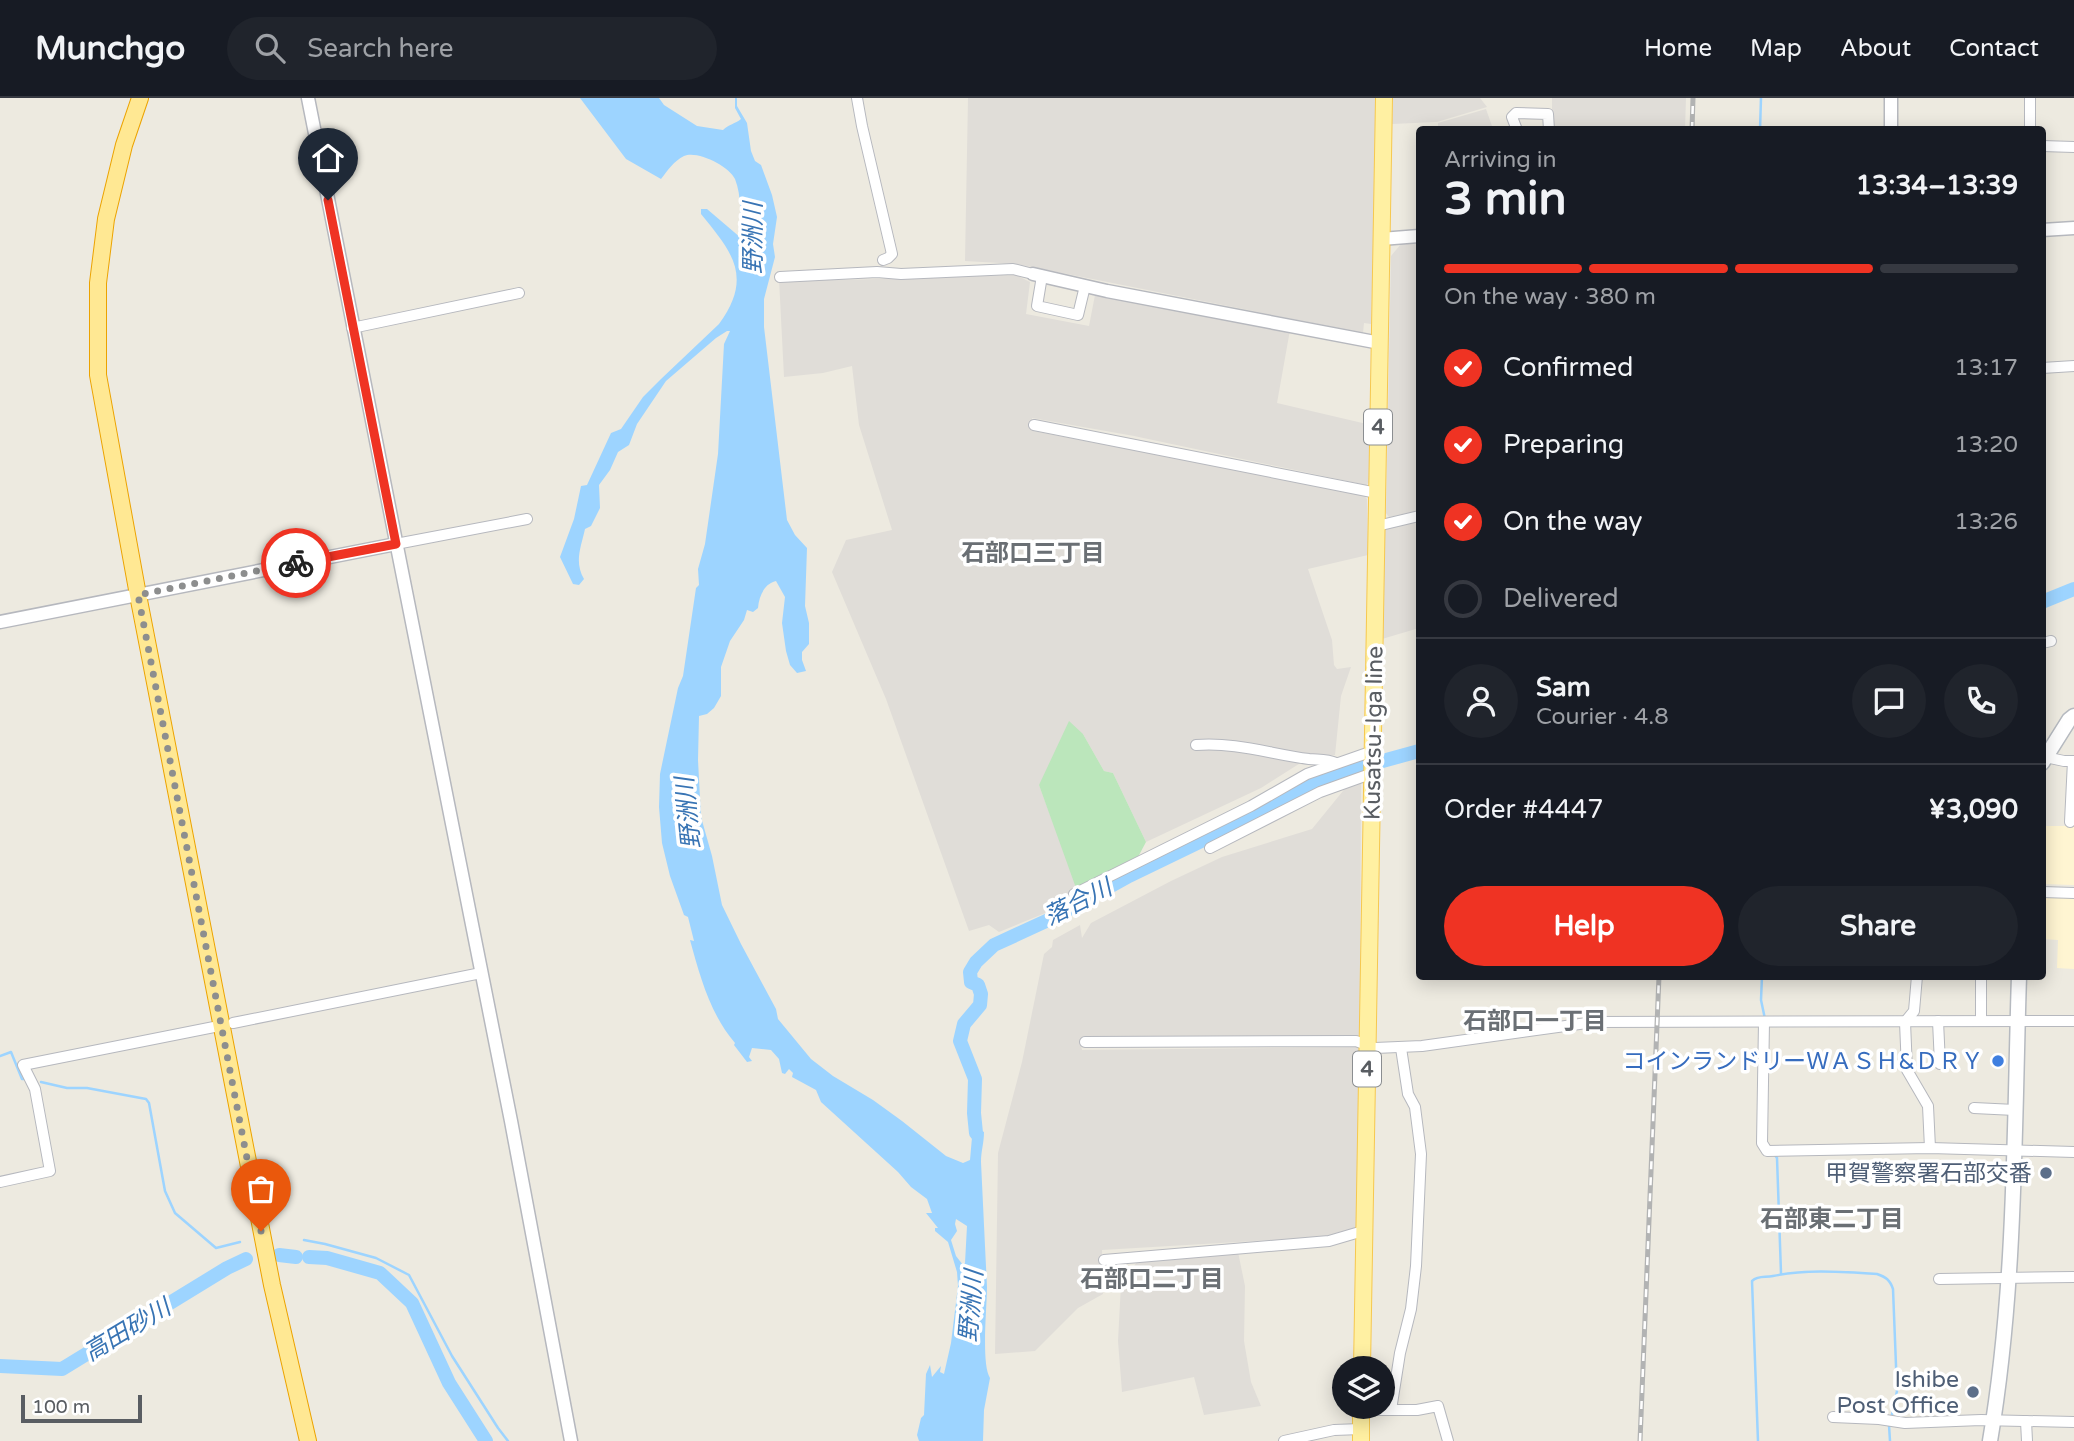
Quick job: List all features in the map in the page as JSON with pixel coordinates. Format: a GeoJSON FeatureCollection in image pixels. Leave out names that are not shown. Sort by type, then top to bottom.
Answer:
{"type":"FeatureCollection","features":[{"type":"Feature","properties":{"kind":"highway"},"geometry":{"type":"LineString","coordinates":[[140,98],[124,145],[106,219],[97,283],[99,375],[138,595],[272,1285],[308,1441]]}},
{"type":"Feature","properties":{"kind":"main road","name":"Kusatsu-Iga line"},"geometry":{"type":"LineString","coordinates":[[1362,1356],[1384,98]]}},
{"type":"Feature","properties":{"kind":"main road"},"geometry":{"type":"LineString","coordinates":[[2046,754],[2074,716]]}},
{"type":"Feature","properties":{"kind":"main road"},"geometry":{"type":"LineString","coordinates":[[1990,1441],[2003,1360],[2010,1278],[2019,980]]}},
{"type":"Feature","properties":{"kind":"street"},"geometry":{"type":"LineString","coordinates":[[309,98],[571,1441]]}},
{"type":"Feature","properties":{"kind":"street"},"geometry":{"type":"LineString","coordinates":[[857,98],[892,254],[883,260]]}},
{"type":"Feature","properties":{"kind":"street"},"geometry":{"type":"LineString","coordinates":[[1891,98],[1891,126]]}},
{"type":"Feature","properties":{"kind":"street"},"geometry":{"type":"LineString","coordinates":[[2030,98],[2030,126]]}},
{"type":"Feature","properties":{"kind":"street"},"geometry":{"type":"LineString","coordinates":[[1515,126],[1512,117],[1516,113],[1548,114],[1549,126]]}},
{"type":"Feature","properties":{"kind":"street"},"geometry":{"type":"LineString","coordinates":[[2046,146],[2074,147]]}},
{"type":"Feature","properties":{"kind":"street"},"geometry":{"type":"LineString","coordinates":[[2046,230],[2074,228]]}},
{"type":"Feature","properties":{"kind":"street"},"geometry":{"type":"LineString","coordinates":[[1381,239],[1416,236]]}},
{"type":"Feature","properties":{"kind":"street"},"geometry":{"type":"LineString","coordinates":[[780,277],[1013,270],[1380,343]]}},
{"type":"Feature","properties":{"kind":"street"},"geometry":{"type":"LineString","coordinates":[[1037,275],[1037,306],[1078,315],[1085,286]]}},
{"type":"Feature","properties":{"kind":"street"},"geometry":{"type":"LineString","coordinates":[[352,328],[519,293]]}},
{"type":"Feature","properties":{"kind":"street"},"geometry":{"type":"LineString","coordinates":[[2046,368],[2074,366]]}},
{"type":"Feature","properties":{"kind":"street"},"geometry":{"type":"LineString","coordinates":[[1034,425],[1377,493]]}},
{"type":"Feature","properties":{"kind":"street"},"geometry":{"type":"LineString","coordinates":[[1377,526],[1416,517]]}},
{"type":"Feature","properties":{"kind":"street"},"geometry":{"type":"LineString","coordinates":[[0,622],[527,519]]}},
{"type":"Feature","properties":{"kind":"street"},"geometry":{"type":"LineString","coordinates":[[1196,745],[1217,743],[1310,759],[1373,763]]}},
{"type":"Feature","properties":{"kind":"street"},"geometry":{"type":"LineString","coordinates":[[2046,759],[2073,761],[2070,822]]}},
{"type":"Feature","properties":{"kind":"street"},"geometry":{"type":"LineString","coordinates":[[1074,894],[1251,806],[1307,774],[1336,762]]}},
{"type":"Feature","properties":{"kind":"street"},"geometry":{"type":"LineString","coordinates":[[1210,848],[1373,763]]}},
{"type":"Feature","properties":{"kind":"street"},"geometry":{"type":"LineString","coordinates":[[2046,892],[2074,893]]}},
{"type":"Feature","properties":{"kind":"street"},"geometry":{"type":"LineString","coordinates":[[233,1023],[481,973]]}},
{"type":"Feature","properties":{"kind":"street"},"geometry":{"type":"LineString","coordinates":[[1917,980],[1914,1011],[1905,1022],[1907,1070],[1928,1106],[1930,1147]]}},
{"type":"Feature","properties":{"kind":"street"},"geometry":{"type":"LineString","coordinates":[[1980,980],[1981,1021]]}},
{"type":"Feature","properties":{"kind":"street"},"geometry":{"type":"LineString","coordinates":[[1085,1042],[1356,1041],[1376,1048],[1401,1048],[1594,1022],[2074,1020]]}},
{"type":"Feature","properties":{"kind":"street"},"geometry":{"type":"LineString","coordinates":[[1938,1021],[1940,1064]]}},
{"type":"Feature","properties":{"kind":"street"},"geometry":{"type":"LineString","coordinates":[[1764,1022],[1762,1143],[1767,1151],[1930,1147],[2074,1152]]}},
{"type":"Feature","properties":{"kind":"street"},"geometry":{"type":"LineString","coordinates":[[0,1182],[50,1171],[35,1089],[23,1065],[214,1027]]}},
{"type":"Feature","properties":{"kind":"street"},"geometry":{"type":"LineString","coordinates":[[1395,1387],[1411,1309],[1416,1266],[1421,1154],[1415,1107],[1408,1094],[1401,1048]]}},
{"type":"Feature","properties":{"kind":"street"},"geometry":{"type":"LineString","coordinates":[[1974,1108],[2015,1110]]}},
{"type":"Feature","properties":{"kind":"street"},"geometry":{"type":"LineString","coordinates":[[1104,1260],[1329,1241],[1363,1231]]}},
{"type":"Feature","properties":{"kind":"street"},"geometry":{"type":"LineString","coordinates":[[1939,1279],[2074,1278]]}},
{"type":"Feature","properties":{"kind":"street"},"geometry":{"type":"LineString","coordinates":[[1395,1410],[1438,1406],[1448,1441]]}},
{"type":"Feature","properties":{"kind":"street"},"geometry":{"type":"LineString","coordinates":[[1833,1417],[1905,1423],[1994,1420],[2074,1422]]}},
{"type":"Feature","properties":{"kind":"street"},"geometry":{"type":"LineString","coordinates":[[2026,1421],[2027,1441]]}},
{"type":"Feature","properties":{"kind":"street"},"geometry":{"type":"LineString","coordinates":[[1284,1441],[1334,1430],[1361,1435]]}},
{"type":"Feature","properties":{"kind":"shaded area"},"geometry":{"type":"Polygon","coordinates":[[[968,98],[1377,98],[1371,324],[1364,323],[1363,333],[1017,264],[965,261],[968,98]]]}},
{"type":"Feature","properties":{"kind":"shaded area"},"geometry":{"type":"Polygon","coordinates":[[[1393,98],[1480,98],[1487,107],[1437,122],[1392,124],[1393,98]]]}},
{"type":"Feature","properties":{"kind":"shaded area"},"geometry":{"type":"Polygon","coordinates":[[[1552,98],[1686,98],[1685,126],[1552,126],[1552,98]]]}},
{"type":"Feature","properties":{"kind":"shaded area"},"geometry":{"type":"Polygon","coordinates":[[[1486,109],[1492,126],[1438,126],[1438,123],[1486,109]]]}},
{"type":"Feature","properties":{"kind":"shaded area"},"geometry":{"type":"Polygon","coordinates":[[[1416,243],[1416,512],[1389,517],[1386,513],[1391,256],[1401,244],[1416,243]]]}},
{"type":"Feature","properties":{"kind":"shaded area"},"geometry":{"type":"Polygon","coordinates":[[[1016,275],[1030,282],[1026,314],[1089,326],[1095,295],[1290,330],[1277,403],[1371,425],[1370,482],[1366,485],[1134,436],[1032,418],[1033,431],[1363,494],[1367,499],[1368,555],[1308,569],[1332,640],[1334,665],[1337,669],[1351,667],[1341,696],[1335,755],[1311,755],[1223,740],[1196,741],[1196,750],[1218,749],[1302,762],[1261,788],[1146,842],[1113,773],[1104,771],[1083,734],[1039,785],[1076,884],[1072,902],[999,932],[989,925],[969,931],[886,699],[832,572],[846,540],[892,530],[859,425],[852,366],[823,373],[784,377],[779,279],[1016,275]]]}},
{"type":"Feature","properties":{"kind":"shaded area"},"geometry":{"type":"Polygon","coordinates":[[[1416,521],[1416,629],[1382,639],[1385,529],[1416,521]]]}},
{"type":"Feature","properties":{"kind":"shaded area"},"geometry":{"type":"Polygon","coordinates":[[[1361,782],[1360,1034],[1356,1037],[1080,1040],[1082,1050],[1361,1047],[1357,1229],[1324,1237],[1102,1250],[1103,1294],[1078,1308],[1035,1351],[995,1354],[998,1153],[1022,1062],[1044,954],[1052,947],[1053,940],[1080,925],[1082,938],[1091,923],[1222,857],[1312,829],[1347,786],[1361,782]]]}},
{"type":"Feature","properties":{"kind":"shaded area"},"geometry":{"type":"Polygon","coordinates":[[[2046,826],[2074,826],[2074,885],[2046,884],[2046,826]]]}},
{"type":"Feature","properties":{"kind":"shaded area"},"geometry":{"type":"Polygon","coordinates":[[[2046,895],[2074,896],[2074,969],[2057,968],[2058,940],[2046,939],[2046,895]]]}},
{"type":"Feature","properties":{"kind":"shaded area"},"geometry":{"type":"Polygon","coordinates":[[[1238,1252],[1245,1286],[1244,1341],[1251,1382],[1261,1406],[1204,1415],[1194,1377],[1122,1392],[1118,1341],[1121,1284],[1137,1262],[1238,1252]]]}},
{"type":"Feature","properties":{"kind":"green space"},"geometry":{"type":"Polygon","coordinates":[[[1069,721],[1083,734],[1104,771],[1113,773],[1146,842],[1138,857],[1076,888],[1039,785],[1069,721]]]}},
{"type":"Feature","properties":{"kind":"water","name":"野洲川"},"geometry":{"type":"Polygon","coordinates":[[[580,98],[659,98],[664,105],[697,126],[723,130],[741,119],[735,108],[737,98],[737,106],[747,123],[751,151],[755,161],[761,165],[772,195],[777,217],[773,244],[775,257],[764,299],[764,327],[787,520],[795,535],[807,548],[805,606],[809,623],[809,644],[802,652],[806,671],[797,673],[790,665],[782,623],[785,597],[776,581],[763,591],[758,608],[753,612],[747,610],[744,620],[730,641],[721,667],[721,696],[714,708],[699,716],[701,817],[722,905],[776,1009],[778,1019],[811,1059],[873,1100],[946,1156],[963,1163],[970,1160],[972,1114],[975,1115],[980,1130],[984,1132],[981,1162],[987,1287],[985,1348],[990,1378],[984,1410],[983,1441],[919,1441],[917,1435],[924,1415],[926,1374],[930,1365],[932,1377],[941,1366],[940,1372],[944,1374],[958,1286],[957,1272],[948,1242],[935,1231],[935,1228],[938,1228],[926,1213],[932,1213],[927,1199],[821,1102],[816,1090],[792,1077],[793,1073],[789,1069],[785,1074],[782,1073],[779,1059],[771,1050],[752,1048],[749,1057],[752,1061],[747,1062],[734,1045],[712,1007],[702,981],[690,940],[694,941],[688,917],[684,915],[670,876],[662,843],[660,774],[678,688],[683,676],[696,588],[699,585],[698,569],[705,544],[718,454],[724,344],[730,331],[716,338],[666,381],[637,424],[629,445],[618,452],[599,485],[600,508],[591,526],[585,529],[579,560],[584,579],[579,585],[573,584],[560,557],[574,519],[581,486],[587,485],[611,433],[621,429],[643,397],[719,324],[735,292],[737,279],[730,254],[701,214],[701,209],[707,209],[741,238],[739,193],[732,174],[712,160],[690,155],[677,160],[661,179],[626,159],[580,98]],[[956,1219],[957,1231],[951,1240],[956,1256],[963,1265],[965,1263],[967,1226],[956,1219]]]}},
{"type":"Feature","properties":{"kind":"waterway"},"geometry":{"type":"LineString","coordinates":[[1760,126],[1761,98]]}},
{"type":"Feature","properties":{"kind":"waterway","name":"落合川"},"geometry":{"type":"LineString","coordinates":[[2046,600],[2074,589]]}},
{"type":"Feature","properties":{"kind":"waterway","name":"落合川"},"geometry":{"type":"LineString","coordinates":[[976,1133],[975,1079],[960,1041],[964,1024],[980,1005],[981,994],[978,985],[971,982],[970,972],[976,962],[994,945],[1057,916],[1129,876],[1328,776],[1416,752]]}},
{"type":"Feature","properties":{"kind":"waterway"},"geometry":{"type":"LineString","coordinates":[[1762,980],[1761,1000],[1765,1019]]}},
{"type":"Feature","properties":{"kind":"waterway"},"geometry":{"type":"LineString","coordinates":[[0,1056],[11,1052],[22,1079],[26,1079]]}},
{"type":"Feature","properties":{"kind":"waterway"},"geometry":{"type":"LineString","coordinates":[[41,1082],[146,1099],[149,1103],[165,1191],[175,1213],[216,1248],[240,1242]]}},
{"type":"Feature","properties":{"kind":"waterway"},"geometry":{"type":"LineString","coordinates":[[1775,1155],[1781,1273]]}},
{"type":"Feature","properties":{"kind":"waterway"},"geometry":{"type":"LineString","coordinates":[[304,1240],[376,1258],[409,1275],[452,1356],[508,1441]]}},
{"type":"Feature","properties":{"kind":"waterway","name":"高田砂川"},"geometry":{"type":"LineString","coordinates":[[279,1255],[296,1257]]}},
{"type":"Feature","properties":{"kind":"waterway","name":"高田砂川"},"geometry":{"type":"LineString","coordinates":[[309,1257],[327,1258],[380,1273],[412,1303],[449,1383],[486,1441]]}},
{"type":"Feature","properties":{"kind":"waterway","name":"高田砂川"},"geometry":{"type":"LineString","coordinates":[[0,1366],[62,1369],[246,1259]]}},
{"type":"Feature","properties":{"kind":"waterway"},"geometry":{"type":"LineString","coordinates":[[1758,1441],[1752,1281],[1760,1277],[1798,1272],[1838,1272],[1877,1274],[1889,1281],[1893,1289],[1897,1391],[1891,1419]]}},
{"type":"Feature","properties":{"kind":"waterway"},"geometry":{"type":"LineString","coordinates":[[1889,1425],[1890,1441]]}},
{"type":"Feature","properties":{"kind":"railway"},"geometry":{"type":"LineString","coordinates":[[1692,126],[1693,98]]}},
{"type":"Feature","properties":{"kind":"railway"},"geometry":{"type":"LineString","coordinates":[[1640,1441],[1659,980]]}},
{"type":"Feature","properties":{"kind":"way so far"},"geometry":{"type":"LineString","coordinates":[[261,1231],[138,595],[296,563]]}},
{"type":"Feature","properties":{"kind":"place","name":"コインランドリーＷＡＳＨ&ＤＲＹ"},"geometry":{"type":"Point","coordinates":[1998,1061]}},
{"type":"Feature","properties":{"kind":"place","name":"甲賀警察署石部交番"},"geometry":{"type":"Point","coordinates":[2046,1173]}},
{"type":"Feature","properties":{"kind":"place","name":"Ishibe Post Office"},"geometry":{"type":"Point","coordinates":[1973,1392]}},
{"type":"Feature","properties":{"kind":"district","name":"石部口三丁目"},"geometry":{"type":"Point","coordinates":[1033,553]}},
{"type":"Feature","properties":{"kind":"district","name":"石部口一丁目"},"geometry":{"type":"Point","coordinates":[1535,1021]}},
{"type":"Feature","properties":{"kind":"district","name":"石部東二丁目"},"geometry":{"type":"Point","coordinates":[1832,1219]}},
{"type":"Feature","properties":{"kind":"district","name":"石部口二丁目"},"geometry":{"type":"Point","coordinates":[1152,1279]}},
{"type":"Feature","properties":{"kind":"route"},"geometry":{"type":"LineString","coordinates":[[296,563],[396,544],[328,200]]}}]}
